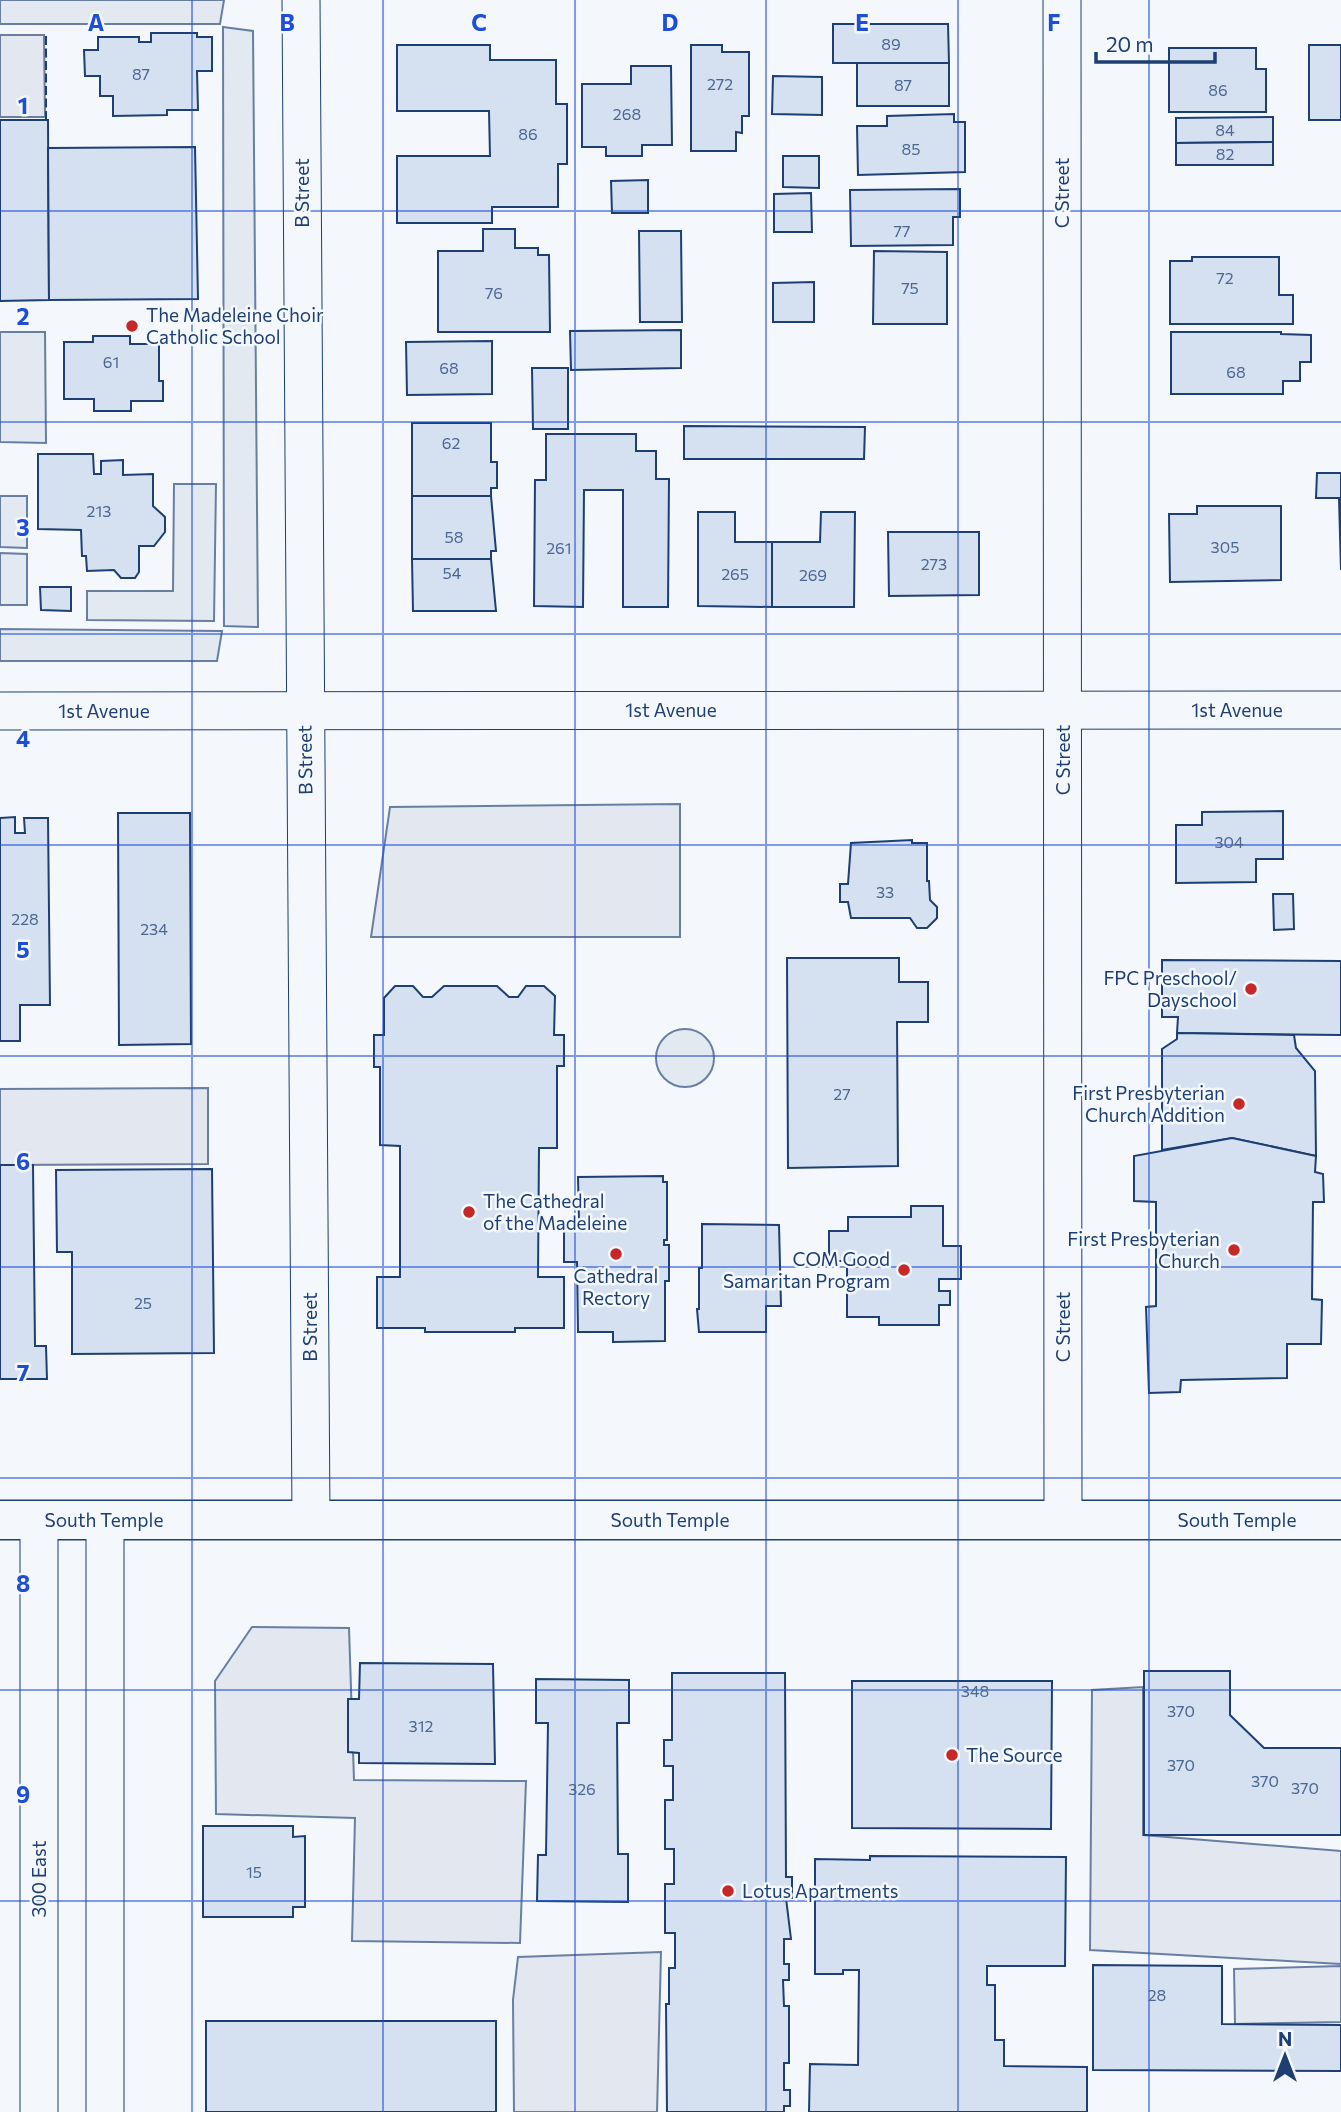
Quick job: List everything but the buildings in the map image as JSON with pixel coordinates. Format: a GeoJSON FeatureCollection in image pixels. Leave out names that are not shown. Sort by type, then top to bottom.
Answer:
{"type":"FeatureCollection","features":[{"type":"Feature","properties":{"kind":"main road","name":"South Temple"},"geometry":{"type":"LineString","coordinates":[[0,1520],[1341,1520]]}},
{"type":"Feature","properties":{"kind":"street","name":"B Street"},"geometry":{"type":"LineString","coordinates":[[301,0],[311,1520]]}},
{"type":"Feature","properties":{"kind":"street","name":"C Street"},"geometry":{"type":"LineString","coordinates":[[1062,0],[1063,1520]]}},
{"type":"Feature","properties":{"kind":"street","name":"1st Avenue"},"geometry":{"type":"LineString","coordinates":[[0,711],[1341,710]]}},
{"type":"Feature","properties":{"kind":"street","name":"300 East"},"geometry":{"type":"LineString","coordinates":[[39,1520],[39,2112]]}},
{"type":"Feature","properties":{"kind":"street"},"geometry":{"type":"LineString","coordinates":[[105,1520],[105,2112]]}},
{"type":"Feature","properties":{"kind":"shaded area"},"geometry":{"type":"Polygon","coordinates":[[[0,0],[224,0],[220,24],[0,24],[0,0]]]}},
{"type":"Feature","properties":{"kind":"shaded area"},"geometry":{"type":"Polygon","coordinates":[[[223,27],[253,31],[258,627],[224,626],[223,27]]]}},
{"type":"Feature","properties":{"kind":"shaded area"},"geometry":{"type":"Polygon","coordinates":[[[0,35],[44,35],[45,117],[0,117],[0,35]]]}},
{"type":"Feature","properties":{"kind":"shaded area"},"geometry":{"type":"Polygon","coordinates":[[[0,332],[45,332],[46,443],[0,442],[0,332]]]}},
{"type":"Feature","properties":{"kind":"shaded area"},"geometry":{"type":"Polygon","coordinates":[[[174,484],[216,484],[214,621],[87,620],[87,591],[173,591],[174,484]]]}},
{"type":"Feature","properties":{"kind":"shaded area"},"geometry":{"type":"Polygon","coordinates":[[[0,496],[27,496],[27,548],[0,547],[0,496]]]}},
{"type":"Feature","properties":{"kind":"shaded area"},"geometry":{"type":"Polygon","coordinates":[[[0,553],[27,554],[27,605],[0,605],[0,553]]]}},
{"type":"Feature","properties":{"kind":"shaded area"},"geometry":{"type":"Polygon","coordinates":[[[0,629],[222,631],[217,661],[0,661],[0,629]]]}},
{"type":"Feature","properties":{"kind":"shaded area"},"geometry":{"type":"Polygon","coordinates":[[[680,804],[680,937],[371,937],[390,807],[680,804]]]}},
{"type":"Feature","properties":{"kind":"shaded area"},"geometry":{"type":"Polygon","coordinates":[[[685,1029],[696,1031],[709,1042],[714,1058],[712,1069],[701,1082],[685,1087],[674,1085],[661,1074],[656,1058],[658,1047],[669,1034],[685,1029]]]}},
{"type":"Feature","properties":{"kind":"shaded area"},"geometry":{"type":"Polygon","coordinates":[[[208,1088],[208,1164],[0,1165],[0,1089],[208,1088]]]}},
{"type":"Feature","properties":{"kind":"shaded area"},"geometry":{"type":"Polygon","coordinates":[[[252,1627],[349,1628],[354,1780],[526,1781],[520,1943],[352,1941],[355,1818],[216,1814],[215,1681],[252,1627]]]}},
{"type":"Feature","properties":{"kind":"shaded area"},"geometry":{"type":"Polygon","coordinates":[[[1143,1687],[1143,1835],[1341,1851],[1341,1964],[1090,1950],[1092,1690],[1143,1687]]]}},
{"type":"Feature","properties":{"kind":"shaded area"},"geometry":{"type":"Polygon","coordinates":[[[661,1952],[657,2112],[514,2112],[513,2000],[518,1957],[661,1952]]]}},
{"type":"Feature","properties":{"kind":"shaded area"},"geometry":{"type":"Polygon","coordinates":[[[1341,1966],[1341,2022],[1235,2024],[1234,1969],[1341,1966]]]}},
{"type":"Feature","properties":{"kind":"fence"},"geometry":{"type":"LineString","coordinates":[[46,33],[46,120]]}},
{"type":"Feature","properties":{"kind":"place","name":"The Madeleine Choir Catholic School"},"geometry":{"type":"Point","coordinates":[132,326]}},
{"type":"Feature","properties":{"kind":"place","name":"FPC Preschool/ Dayschool"},"geometry":{"type":"Point","coordinates":[1251,989]}},
{"type":"Feature","properties":{"kind":"place","name":"First Presbyterian Church Addition"},"geometry":{"type":"Point","coordinates":[1239,1104]}},
{"type":"Feature","properties":{"kind":"place","name":"The Cathedral of the Madeleine"},"geometry":{"type":"Point","coordinates":[469,1212]}},
{"type":"Feature","properties":{"kind":"place","name":"First Presbyterian Church"},"geometry":{"type":"Point","coordinates":[1234,1250]}},
{"type":"Feature","properties":{"kind":"place","name":"Cathedral Rectory"},"geometry":{"type":"Point","coordinates":[616,1254]}},
{"type":"Feature","properties":{"kind":"place","name":"COM Good Samaritan Program"},"geometry":{"type":"Point","coordinates":[904,1270]}},
{"type":"Feature","properties":{"kind":"place","name":"The Source"},"geometry":{"type":"Point","coordinates":[952,1755]}},
{"type":"Feature","properties":{"kind":"place","name":"Lotus Apartments"},"geometry":{"type":"Point","coordinates":[728,1891]}}]}
